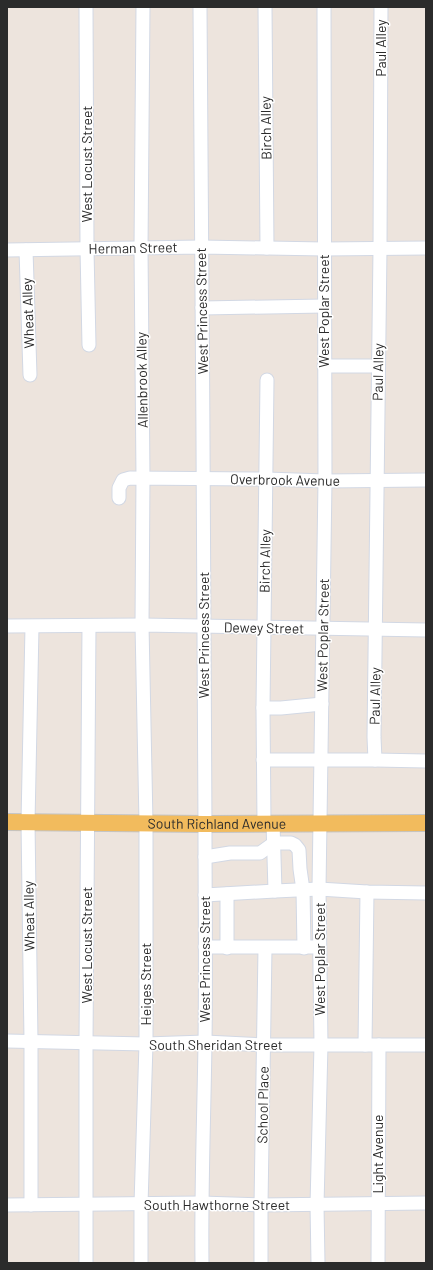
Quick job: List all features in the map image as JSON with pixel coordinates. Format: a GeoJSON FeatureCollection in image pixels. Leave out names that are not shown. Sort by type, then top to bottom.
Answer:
{"type":"FeatureCollection","features":[{"type":"Feature","properties":{"kind":"main road","name":"South Richland Avenue"},"geometry":{"type":"LineString","coordinates":[[7,822],[205,824],[426,823]]}},
{"type":"Feature","properties":{"kind":"street","name":"West Locust Street"},"geometry":{"type":"LineString","coordinates":[[86,7],[89,345]]}},
{"type":"Feature","properties":{"kind":"street","name":"Allenbrook Alley"},"geometry":{"type":"LineString","coordinates":[[143,7],[141,248],[143,477],[142,625],[145,754]]}},
{"type":"Feature","properties":{"kind":"street","name":"West Princess Street"},"geometry":{"type":"LineString","coordinates":[[200,7],[205,626],[205,1042],[201,1203],[202,1263]]}},
{"type":"Feature","properties":{"kind":"street","name":"Birch Alley"},"geometry":{"type":"LineString","coordinates":[[264,7],[267,248]]}},
{"type":"Feature","properties":{"kind":"street","name":"West Poplar Street"},"geometry":{"type":"LineString","coordinates":[[318,1263],[317,1205],[320,1045],[319,889],[325,481],[324,7]]}},
{"type":"Feature","properties":{"kind":"street","name":"Paul Alley"},"geometry":{"type":"LineString","coordinates":[[375,760],[381,7]]}},
{"type":"Feature","properties":{"kind":"street","name":"Herman Street"},"geometry":{"type":"LineString","coordinates":[[7,250],[201,247],[324,249],[426,248]]}},
{"type":"Feature","properties":{"kind":"street","name":"Wheat Alley"},"geometry":{"type":"LineString","coordinates":[[26,250],[30,375]]}},
{"type":"Feature","properties":{"kind":"street"},"geometry":{"type":"LineString","coordinates":[[202,308],[324,306]]}},
{"type":"Feature","properties":{"kind":"street"},"geometry":{"type":"LineString","coordinates":[[324,366],[371,366]]}},
{"type":"Feature","properties":{"kind":"street","name":"Birch Alley"},"geometry":{"type":"LineString","coordinates":[[264,760],[263,708],[266,380]]}},
{"type":"Feature","properties":{"kind":"street","name":"Overbrook Avenue"},"geometry":{"type":"LineString","coordinates":[[119,498],[119,488],[123,480],[143,477],[325,481],[426,480]]}},
{"type":"Feature","properties":{"kind":"street","name":"Dewey Street"},"geometry":{"type":"LineString","coordinates":[[7,626],[142,625],[426,630]]}},
{"type":"Feature","properties":{"kind":"street","name":"Wheat Alley"},"geometry":{"type":"LineString","coordinates":[[32,626],[28,822],[32,1205]]}},
{"type":"Feature","properties":{"kind":"street","name":"West Locust Street"},"geometry":{"type":"LineString","coordinates":[[86,1263],[86,1042],[90,626]]}},
{"type":"Feature","properties":{"kind":"street"},"geometry":{"type":"LineString","coordinates":[[263,708],[281,708],[322,704]]}},
{"type":"Feature","properties":{"kind":"street","name":"Heiges Street"},"geometry":{"type":"LineString","coordinates":[[142,1263],[141,1204],[146,1044],[145,754]]}},
{"type":"Feature","properties":{"kind":"street"},"geometry":{"type":"LineString","coordinates":[[275,891],[274,843],[269,823],[264,760],[375,760],[426,762]]}},
{"type":"Feature","properties":{"kind":"street"},"geometry":{"type":"LineString","coordinates":[[205,857],[230,853],[260,852],[274,843],[291,843],[299,850],[303,890],[304,948]]}},
{"type":"Feature","properties":{"kind":"street"},"geometry":{"type":"LineString","coordinates":[[205,895],[319,889],[367,892],[426,892]]}},
{"type":"Feature","properties":{"kind":"street"},"geometry":{"type":"LineString","coordinates":[[365,1045],[367,892]]}},
{"type":"Feature","properties":{"kind":"street"},"geometry":{"type":"LineString","coordinates":[[227,894],[227,948]]}},
{"type":"Feature","properties":{"kind":"street"},"geometry":{"type":"LineString","coordinates":[[205,947],[320,947]]}},
{"type":"Feature","properties":{"kind":"street","name":"School Place"},"geometry":{"type":"LineString","coordinates":[[261,1263],[265,948]]}},
{"type":"Feature","properties":{"kind":"street","name":"South Sheridan Street"},"geometry":{"type":"LineString","coordinates":[[7,1041],[146,1044],[205,1042],[264,1045],[426,1045]]}},
{"type":"Feature","properties":{"kind":"street","name":"Light Avenue"},"geometry":{"type":"LineString","coordinates":[[378,1263],[379,1045]]}},
{"type":"Feature","properties":{"kind":"street","name":"South Hawthorne Street"},"geometry":{"type":"LineString","coordinates":[[7,1205],[201,1203],[317,1205],[426,1203]]}}]}
